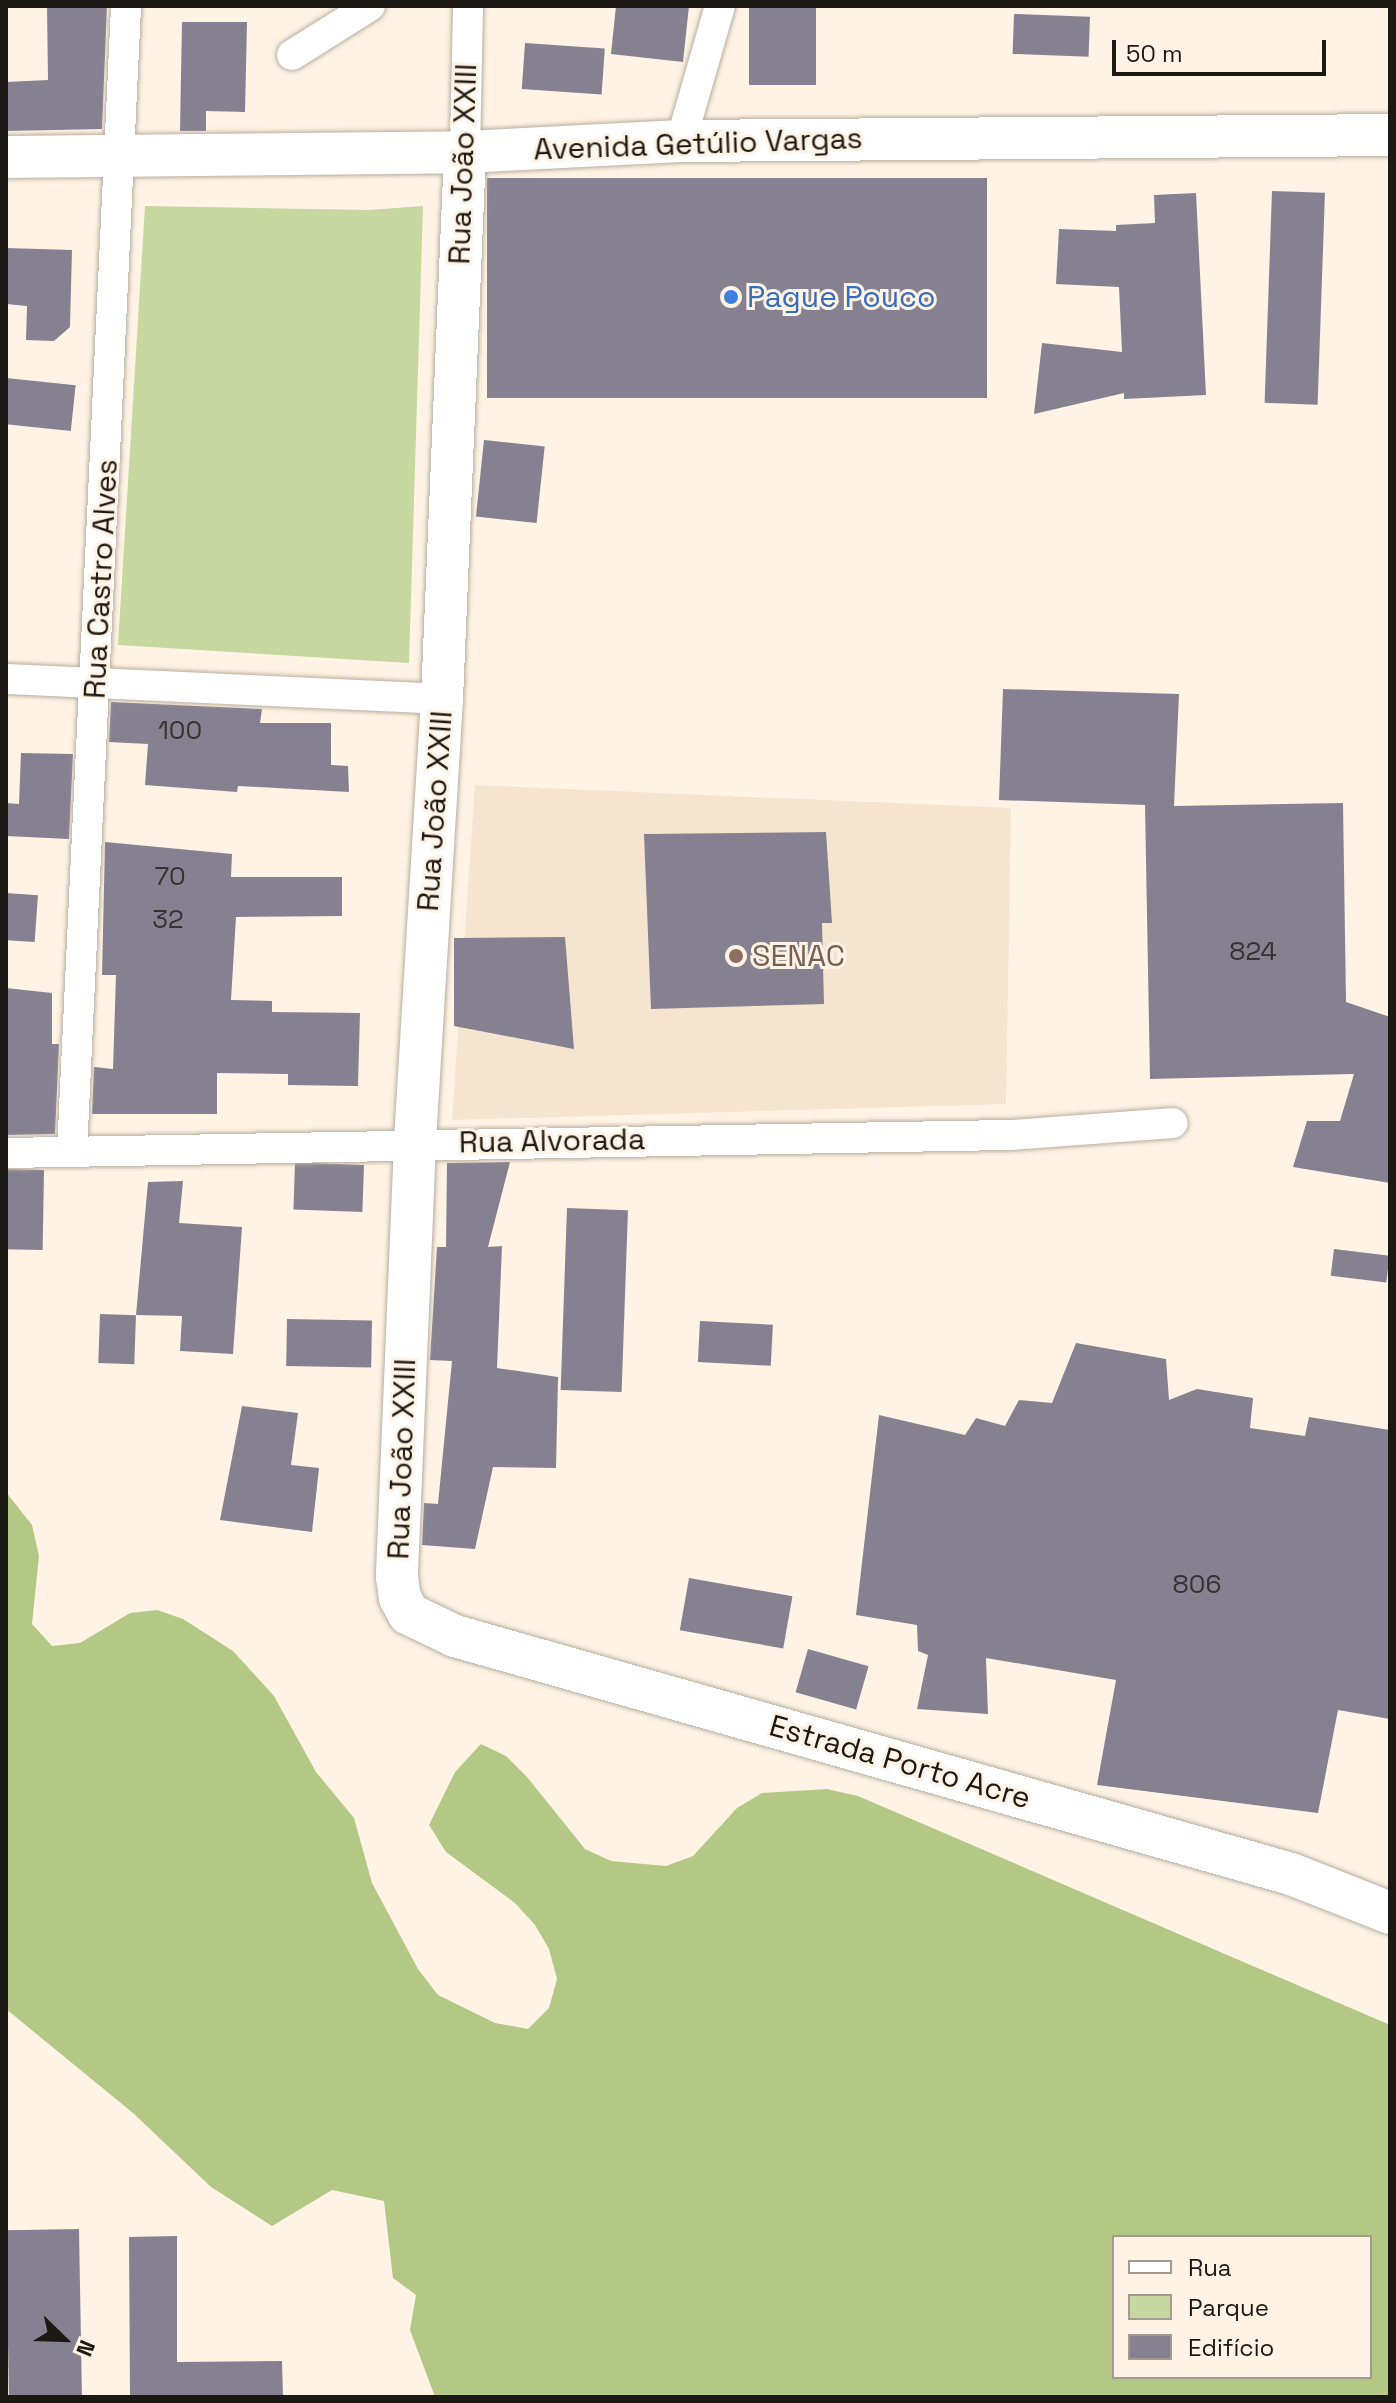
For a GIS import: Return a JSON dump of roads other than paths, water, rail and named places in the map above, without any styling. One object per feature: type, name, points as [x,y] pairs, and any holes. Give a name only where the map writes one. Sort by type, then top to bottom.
[{"type":"street","name":"Rua Castro Alves","points":[[72,1152],[122,158],[126,6]]},
{"type":"street","points":[[292,55],[370,6]]},
{"type":"street","name":"Rua João XXIII","points":[[409,1614],[397,1577],[415,1143],[442,699],[465,152],[468,6]]},
{"type":"street","points":[[681,141],[720,6]]},
{"type":"street","name":"Avenida Getúlio Vargas","points":[[6,157],[465,152],[681,141],[1390,135]]},
{"type":"street","points":[[6,679],[95,686],[442,699]]},
{"type":"street","name":"Rua Alvorada","points":[[6,1153],[1098,1130],[1173,1123]]},
{"type":"street","name":"Estrada Porto Acre","points":[[409,1614],[498,1650],[1291,1874],[1390,1913]]},
{"type":"place","name":"Pague Pouco","points":[[731,297]]},
{"type":"place","name":"SENAC","points":[[736,956]]}]
